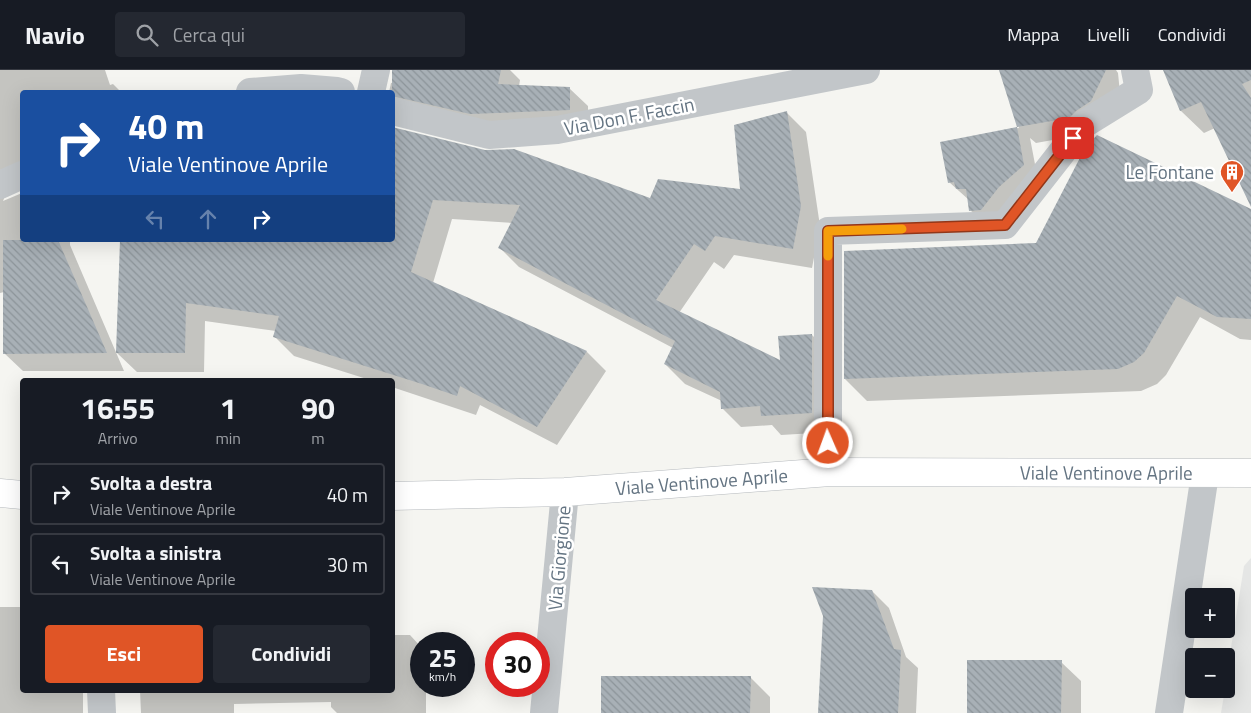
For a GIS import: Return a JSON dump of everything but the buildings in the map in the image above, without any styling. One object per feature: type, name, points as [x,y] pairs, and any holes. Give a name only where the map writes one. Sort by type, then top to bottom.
[{"type":"main road","name":"Viale Ventinove Aprile","points":[[395,496],[565,492],[830,472],[1251,473]]},
{"type":"main road","points":[[0,493],[20,494]]},
{"type":"street","points":[[371,90],[376,70]]},
{"type":"street","name":"Via Don F. Faccin","points":[[395,112],[489,135],[557,130],[866,70]]},
{"type":"street","points":[[830,472],[828,423],[828,231],[1005,225],[1084,124],[1139,90],[1135,70]]},
{"type":"street","points":[[276,90],[301,88],[325,90]]},
{"type":"street","points":[[0,184],[20,176]]},
{"type":"street","points":[[1169,713],[1205,474]]},
{"type":"street","name":"Via Giorgione","points":[[544,713],[565,492]]},
{"type":"street","points":[[101,693],[102,713]]},
{"type":"shaded area","points":[[1251,558],[1251,713],[1221,713],[1224,698],[1235,698],[1235,648],[1231,648],[1233,638],[1235,638],[1235,622],[1244,566]]},
{"type":"slow traffic","points":[[828,256],[828,231],[902,229]]},
{"type":"place","name":"Le Fontane","points":[[1232,193]]},
{"type":"route","points":[[828,443],[828,231],[1005,225],[1073,138]]}]
